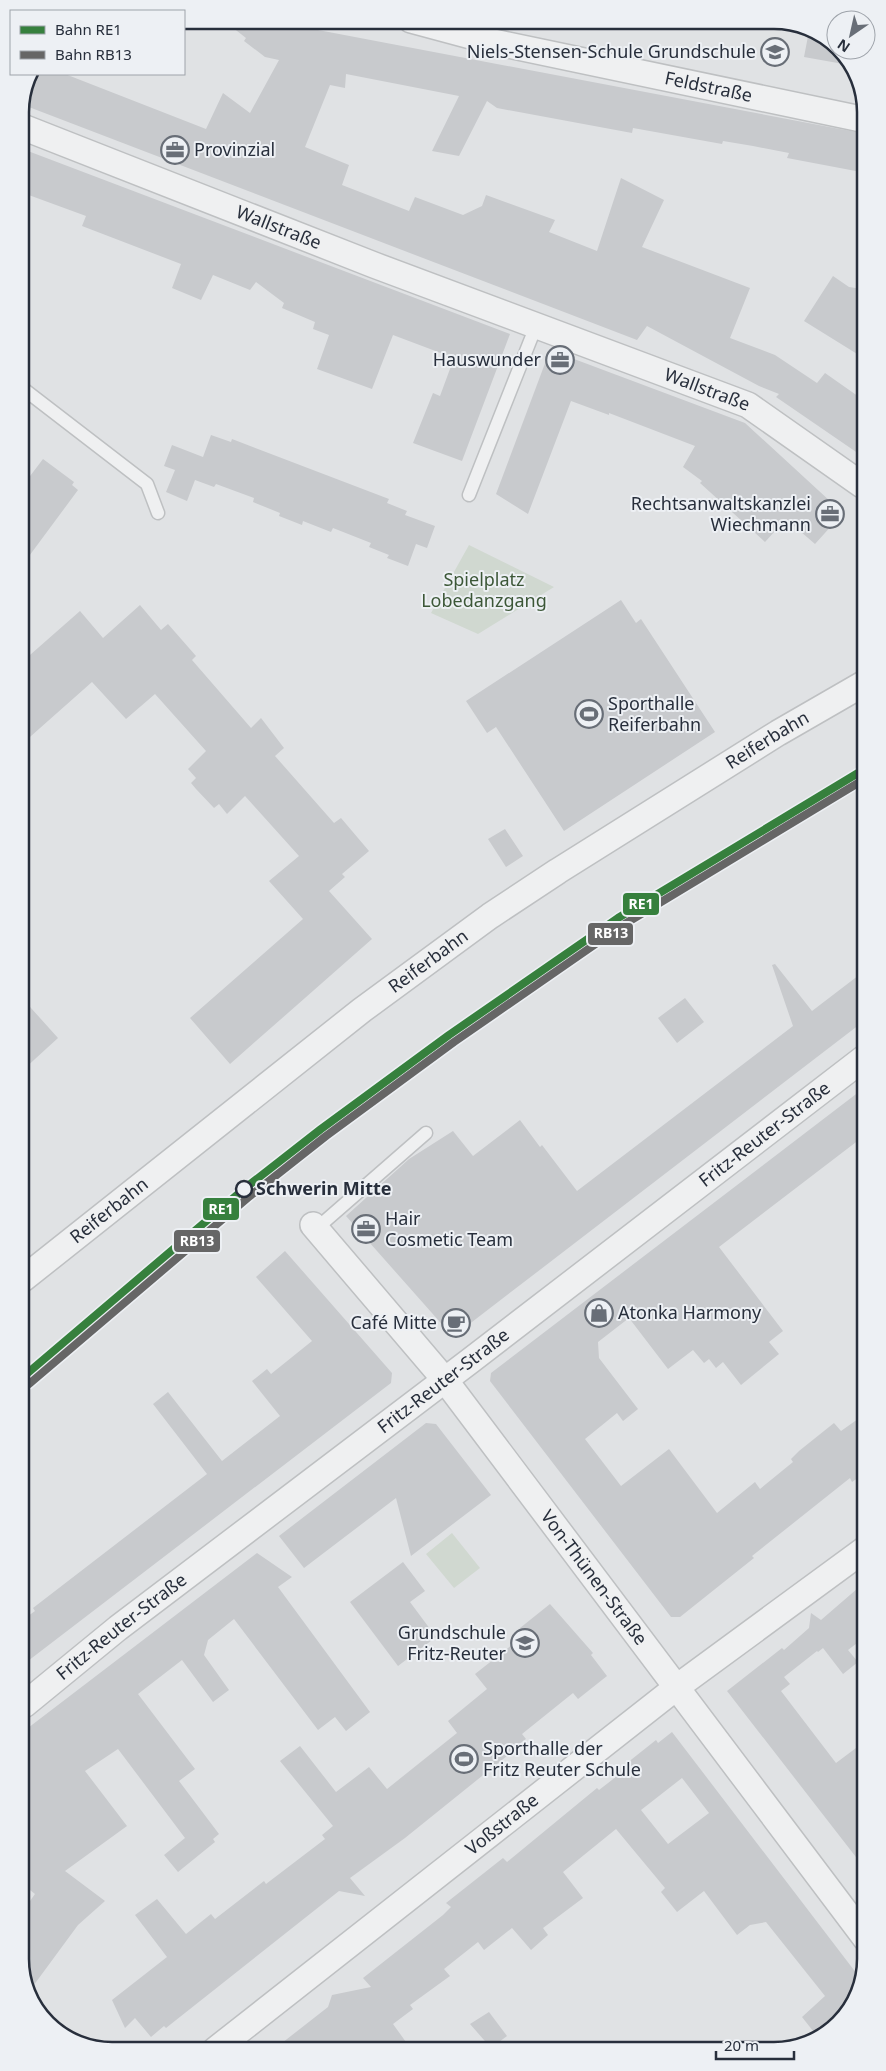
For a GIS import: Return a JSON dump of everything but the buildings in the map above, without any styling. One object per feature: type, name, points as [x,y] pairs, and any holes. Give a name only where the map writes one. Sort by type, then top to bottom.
[{"type":"street","name":"Feldstraße","points":[[446,29],[489,40],[857,118]]},
{"type":"street","name":"Wallstraße","points":[[29,129],[536,326],[748,405],[857,481]]},
{"type":"street","name":"Reiferbahn","points":[[29,1274],[362,1010],[490,916],[558,870],[778,733],[857,687]]},
{"type":"street","name":"Fritz-Reuter-Straße","points":[[29,1701],[118,1628],[857,1063]]},
{"type":"street","name":"Von-Thünen-Straße","points":[[315,1227],[445,1380],[857,1927]]},
{"type":"street","name":"Voßstraße","points":[[225,2042],[677,1687],[857,1554]]},
{"type":"lane","points":[[469,495],[536,326]]},
{"type":"lane","points":[[29,393],[147,484],[158,513]]},
{"type":"lane","points":[[315,1227],[426,1133]]},
{"type":"green space","name":"Spielplatz Lobedanzgang","points":[[469,545],[554,587],[478,634],[431,613]]},
{"type":"green space","points":[[452,1533],[480,1568],[454,1588],[426,1554]]},
{"type":"rail line","name":"RE1","points":[[29,1372],[244,1189],[321,1129],[449,1035],[618,918],[857,774]]},
{"type":"rail line","name":"RB13","points":[[29,1384],[250,1196],[326,1136],[454,1042],[623,925],[857,784]]},
{"type":"place","name":"Niels-Stensen-Schule Grundschule","points":[[775,52]]},
{"type":"place","name":"Provinzial","points":[[175,150]]},
{"type":"place","name":"Hauswunder","points":[[560,360]]},
{"type":"place","name":"Rechtsanwaltskanzlei Wiechmann","points":[[830,514]]},
{"type":"place","name":"Sporthalle Reiferbahn","points":[[589,714]]},
{"type":"place","name":"Schwerin Mitte","points":[[244,1189]]},
{"type":"place","name":"Hair Cosmetic Team","points":[[366,1229]]},
{"type":"place","name":"Atonka Harmony","points":[[599,1313]]},
{"type":"place","name":"Café Mitte","points":[[456,1323]]},
{"type":"place","name":"Grundschule Fritz-Reuter","points":[[525,1643]]},
{"type":"place","name":"Sporthalle der Fritz Reuter Schule","points":[[464,1759]]}]
